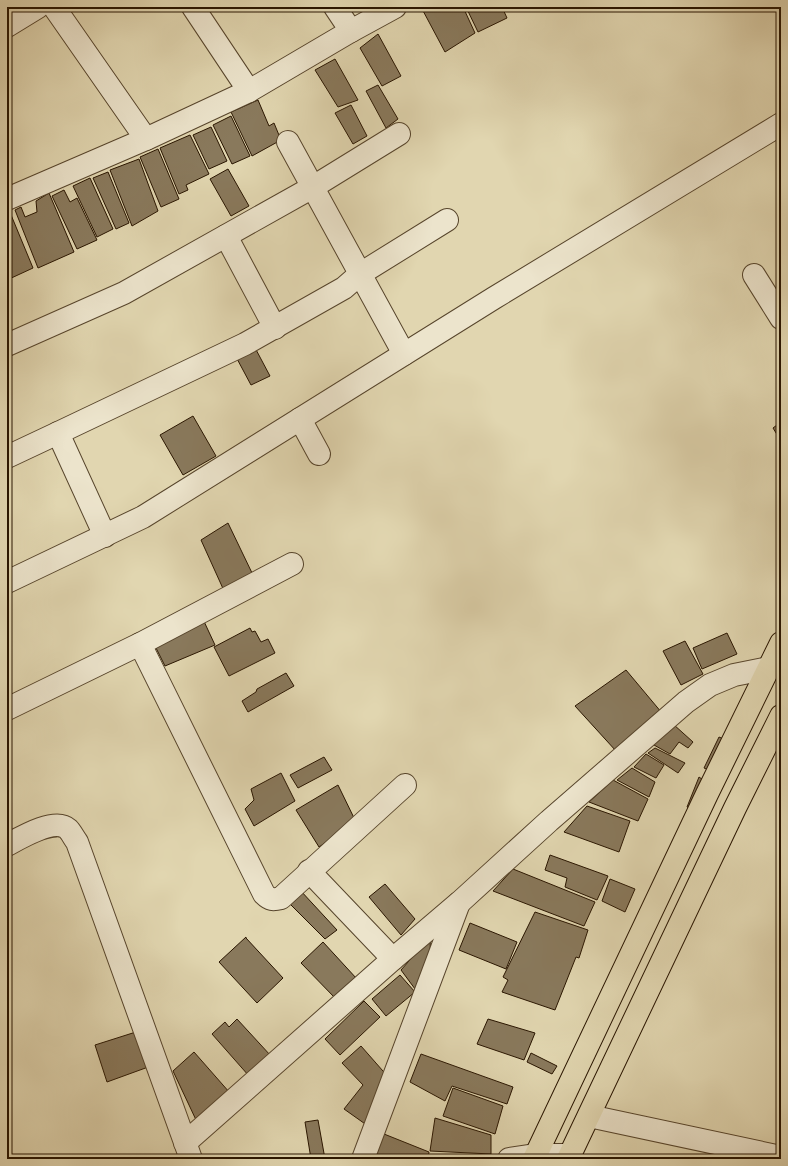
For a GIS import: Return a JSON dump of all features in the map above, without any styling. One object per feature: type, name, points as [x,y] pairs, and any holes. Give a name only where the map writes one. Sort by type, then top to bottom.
[{"type":"main road","points":[[534,1157],[707,794],[781,643]]},
{"type":"main road","points":[[569,1157],[735,808],[781,716]]},
{"type":"street","points":[[7,26],[38,7]]},
{"type":"street","points":[[54,7],[146,139]]},
{"type":"street","points":[[193,7],[250,91]]},
{"type":"street","points":[[336,7],[351,31]]},
{"type":"street","points":[[7,199],[146,139],[250,91],[351,31],[395,7]]},
{"type":"street","points":[[7,582],[143,517],[494,298],[781,124]]},
{"type":"street","points":[[7,345],[124,292],[313,187],[399,134]]},
{"type":"street","points":[[288,142],[404,354]]},
{"type":"street","points":[[7,457],[245,344],[275,328],[344,288],[360,274],[447,220]]},
{"type":"street","points":[[226,236],[275,328]]},
{"type":"street","points":[[754,275],[781,318]]},
{"type":"street","points":[[300,419],[320,454]]},
{"type":"street","points":[[58,434],[105,536]]},
{"type":"street","points":[[7,709],[140,644],[292,564]]},
{"type":"street","points":[[140,644],[264,894],[268,898],[274,900],[281,898],[405,785]]},
{"type":"street","points":[[7,845],[40,829],[59,824],[68,828],[77,842],[188,1151],[393,959],[460,902],[549,821],[686,702],[710,685],[734,675],[769,668]]},
{"type":"street","points":[[309,871],[393,959]]},
{"type":"street","points":[[363,1159],[460,902]]},
{"type":"street","points":[[589,1116],[781,1157]]},
{"type":"street","points":[[509,1159],[569,1157]]},
{"type":"building","points":[[421,7],[463,7],[475,33],[445,52]]},
{"type":"building","points":[[466,7],[502,7],[507,18],[478,32]]},
{"type":"building","points":[[378,34],[401,76],[382,86],[360,48]]},
{"type":"building","points":[[335,59],[358,100],[338,107],[315,70]]},
{"type":"building","points":[[378,85],[398,119],[386,128],[366,91]]},
{"type":"building","points":[[258,100],[269,126],[274,123],[281,140],[252,156],[231,112]]},
{"type":"building","points":[[351,105],[367,136],[353,144],[335,113]]},
{"type":"building","points":[[231,116],[250,156],[232,164],[213,125]]},
{"type":"building","points":[[211,127],[227,161],[209,169],[193,135]]},
{"type":"building","points":[[190,135],[209,174],[186,185],[188,190],[179,194],[160,148]]},
{"type":"building","points":[[158,149],[179,199],[161,207],[140,157]]},
{"type":"building","points":[[139,159],[158,211],[132,226],[110,170]]},
{"type":"building","points":[[228,169],[249,206],[231,216],[210,179]]},
{"type":"building","points":[[108,172],[129,223],[116,229],[93,178]]},
{"type":"building","points":[[90,178],[113,229],[97,237],[73,186]]},
{"type":"building","points":[[64,190],[70,202],[77,198],[97,240],[77,249],[52,196]]},
{"type":"building","points":[[49,193],[74,252],[38,268],[15,210],[21,207],[25,217],[37,212],[36,201]]},
{"type":"building","points":[[9,210],[33,268],[7,280],[7,212]]},
{"type":"building","points":[[253,344],[270,376],[251,385],[235,355]]},
{"type":"building","points":[[193,416],[216,456],[183,475],[160,435]]},
{"type":"building","points":[[781,422],[781,441],[773,428]]},
{"type":"building","points":[[228,523],[253,575],[225,593],[201,540]]},
{"type":"building","points":[[201,615],[215,645],[165,666],[152,640]]},
{"type":"building","points":[[250,628],[252,632],[255,631],[261,642],[268,639],[275,653],[229,676],[214,647]]},
{"type":"building","points":[[727,633],[737,654],[702,669],[693,648]]},
{"type":"building","points":[[685,641],[703,674],[681,685],[663,651]]},
{"type":"building","points":[[626,670],[662,713],[616,751],[575,706]]},
{"type":"building","points":[[286,673],[294,686],[248,712],[242,701],[256,692],[257,689]]},
{"type":"building","points":[[673,724],[693,742],[688,748],[679,742],[670,754],[654,745]]},
{"type":"building","points":[[719,737],[726,740],[711,771],[704,768]]},
{"type":"building","points":[[655,748],[685,763],[678,773],[648,753]]},
{"type":"building","points":[[646,754],[664,765],[656,778],[634,767]]},
{"type":"building","points":[[324,757],[332,770],[298,788],[290,775]]},
{"type":"building","points":[[632,768],[655,782],[649,797],[617,780]]},
{"type":"building","points":[[281,773],[295,801],[254,826],[245,809],[254,800],[251,789]]},
{"type":"building","points":[[699,777],[706,782],[692,810],[687,807]]},
{"type":"building","points":[[613,780],[648,799],[638,821],[589,802]]},
{"type":"building","points":[[338,785],[356,822],[319,847],[296,810]]},
{"type":"building","points":[[587,806],[630,821],[619,852],[564,832]]},
{"type":"building","points":[[550,855],[608,876],[597,900],[565,887],[567,878],[545,870]]},
{"type":"building","points":[[513,869],[595,902],[584,926],[493,891]]},
{"type":"building","points":[[610,879],[635,889],[625,912],[602,901]]},
{"type":"building","points":[[385,884],[415,919],[401,935],[369,897]]},
{"type":"building","points":[[300,890],[337,930],[325,939],[288,902]]},
{"type":"building","points":[[535,912],[588,930],[579,958],[576,957],[555,1010],[502,992],[508,980],[503,977]]},
{"type":"building","points":[[470,923],[517,942],[506,969],[459,950]]},
{"type":"building","points":[[246,937],[283,978],[257,1003],[219,962]]},
{"type":"building","points":[[430,937],[431,970],[418,993],[401,970]]},
{"type":"building","points":[[323,942],[357,979],[336,999],[301,963]]},
{"type":"building","points":[[400,975],[415,992],[386,1016],[372,999]]},
{"type":"building","points":[[364,1001],[380,1017],[340,1055],[325,1039]]},
{"type":"building","points":[[237,1019],[271,1056],[249,1076],[212,1034],[225,1022],[229,1027]]},
{"type":"building","points":[[488,1019],[535,1033],[524,1060],[477,1044]]},
{"type":"building","points":[[139,1031],[151,1066],[107,1082],[95,1045]]},
{"type":"building","points":[[361,1046],[390,1079],[368,1126],[344,1109],[363,1085],[342,1063]]},
{"type":"building","points":[[194,1052],[230,1093],[197,1122],[173,1071]]},
{"type":"building","points":[[531,1053],[557,1066],[552,1074],[527,1062]]},
{"type":"building","points":[[421,1054],[513,1087],[507,1104],[452,1086],[445,1101],[410,1082]]},
{"type":"building","points":[[453,1088],[503,1106],[495,1134],[443,1116]]},
{"type":"building","points":[[435,1118],[491,1135],[491,1154],[430,1151]]},
{"type":"building","points":[[318,1120],[325,1159],[311,1159],[305,1122]]},
{"type":"building","points":[[384,1134],[429,1152],[428,1159],[374,1159]]}]
